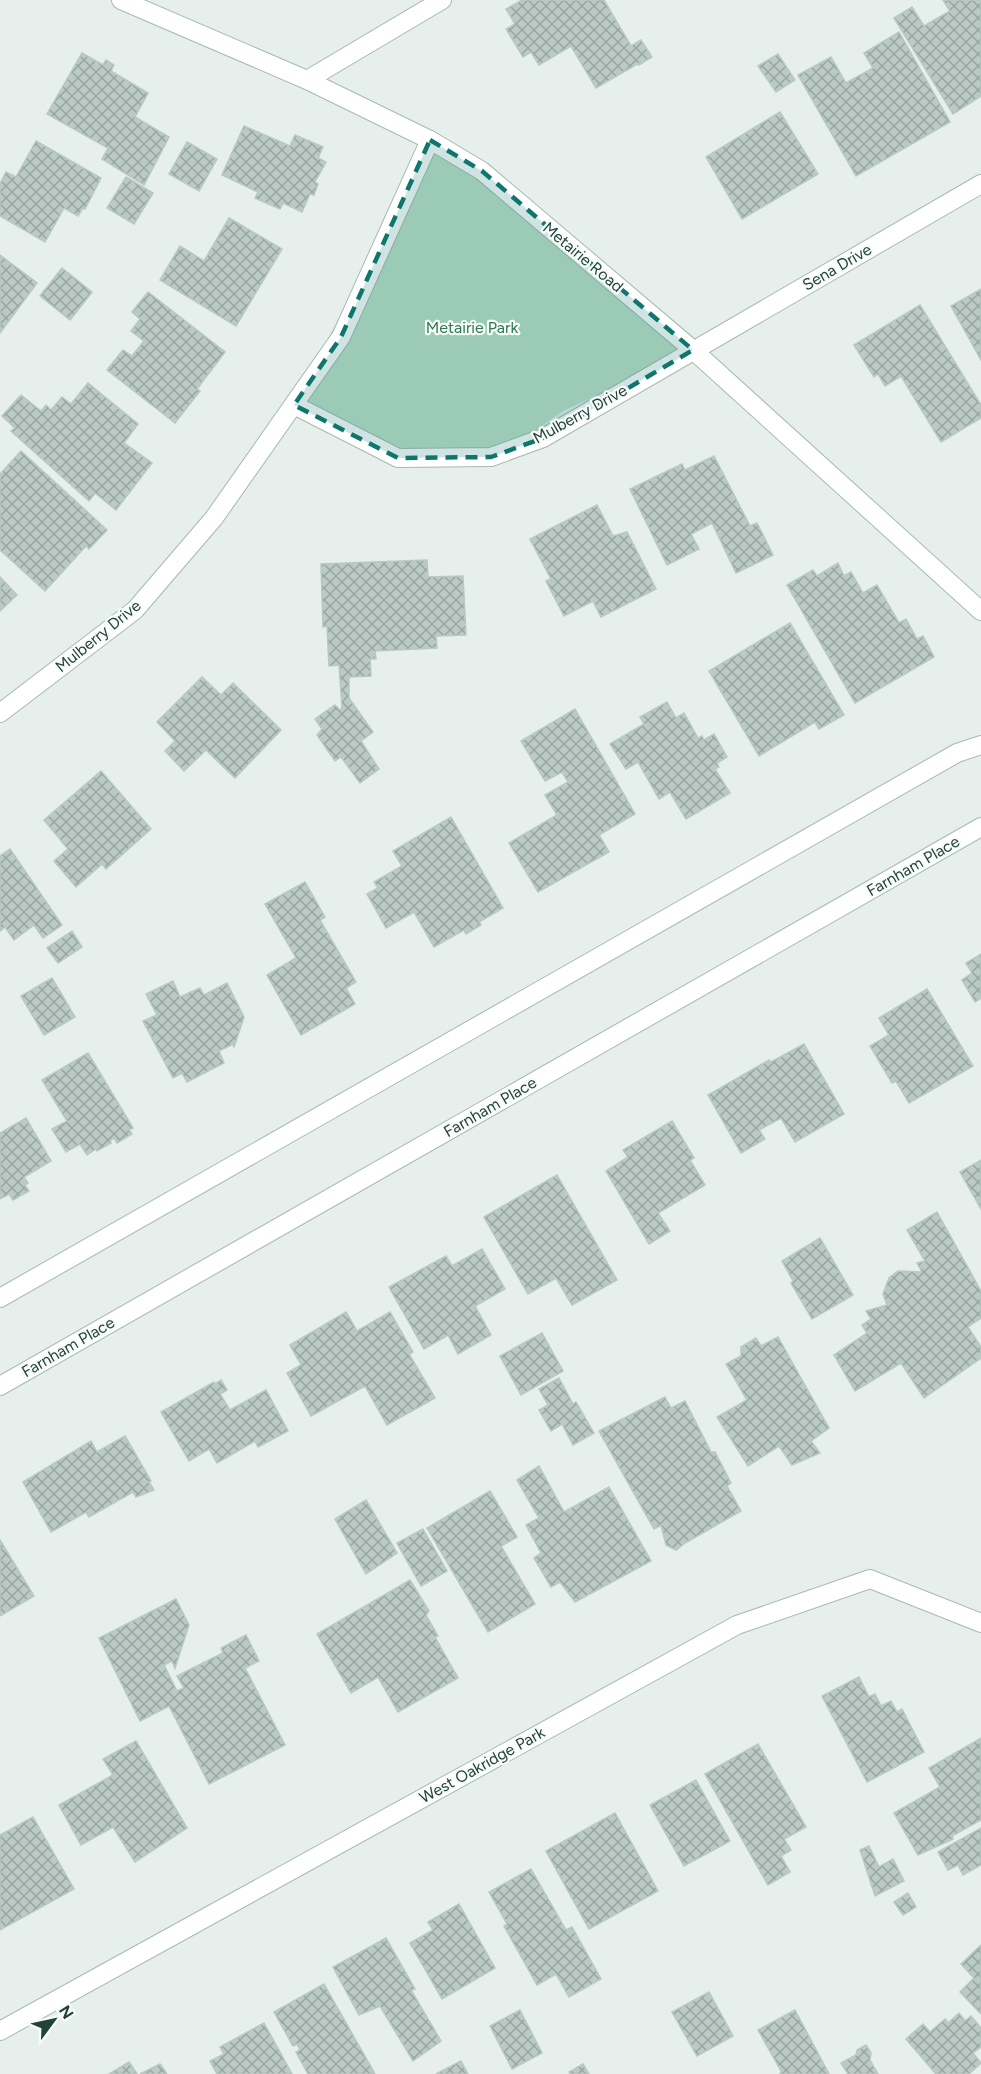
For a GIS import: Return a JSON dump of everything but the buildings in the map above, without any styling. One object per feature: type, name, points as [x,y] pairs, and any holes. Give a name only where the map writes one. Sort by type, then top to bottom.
[{"type":"street","name":"Metairie Road","points":[[121,0],[307,80],[430,140],[482,171],[693,350],[981,611]]},
{"type":"street","points":[[307,80],[442,0]]},
{"type":"street","name":"Mulberry Drive","points":[[0,713],[135,610],[214,518],[341,337],[430,140]]},
{"type":"street","name":"Sena Drive","points":[[693,350],[981,184]]},
{"type":"street","name":"Mulberry Drive","points":[[294,405],[398,458],[491,457],[543,438],[693,350]]},
{"type":"street","points":[[0,1298],[957,753],[981,745]]},
{"type":"street","name":"Farnham Place","points":[[0,1386],[981,827]]},
{"type":"street","name":"West Oakridge Park","points":[[0,2031],[737,1625],[870,1579],[981,1623]]},
{"type":"highlighted area","points":[[430,140],[482,171],[693,350],[543,438],[491,457],[398,458],[294,405],[341,337]]},
{"type":"green space","name":"Metairie Park","points":[[430,140],[693,350],[563,411],[506,451],[398,458],[294,405]]}]
